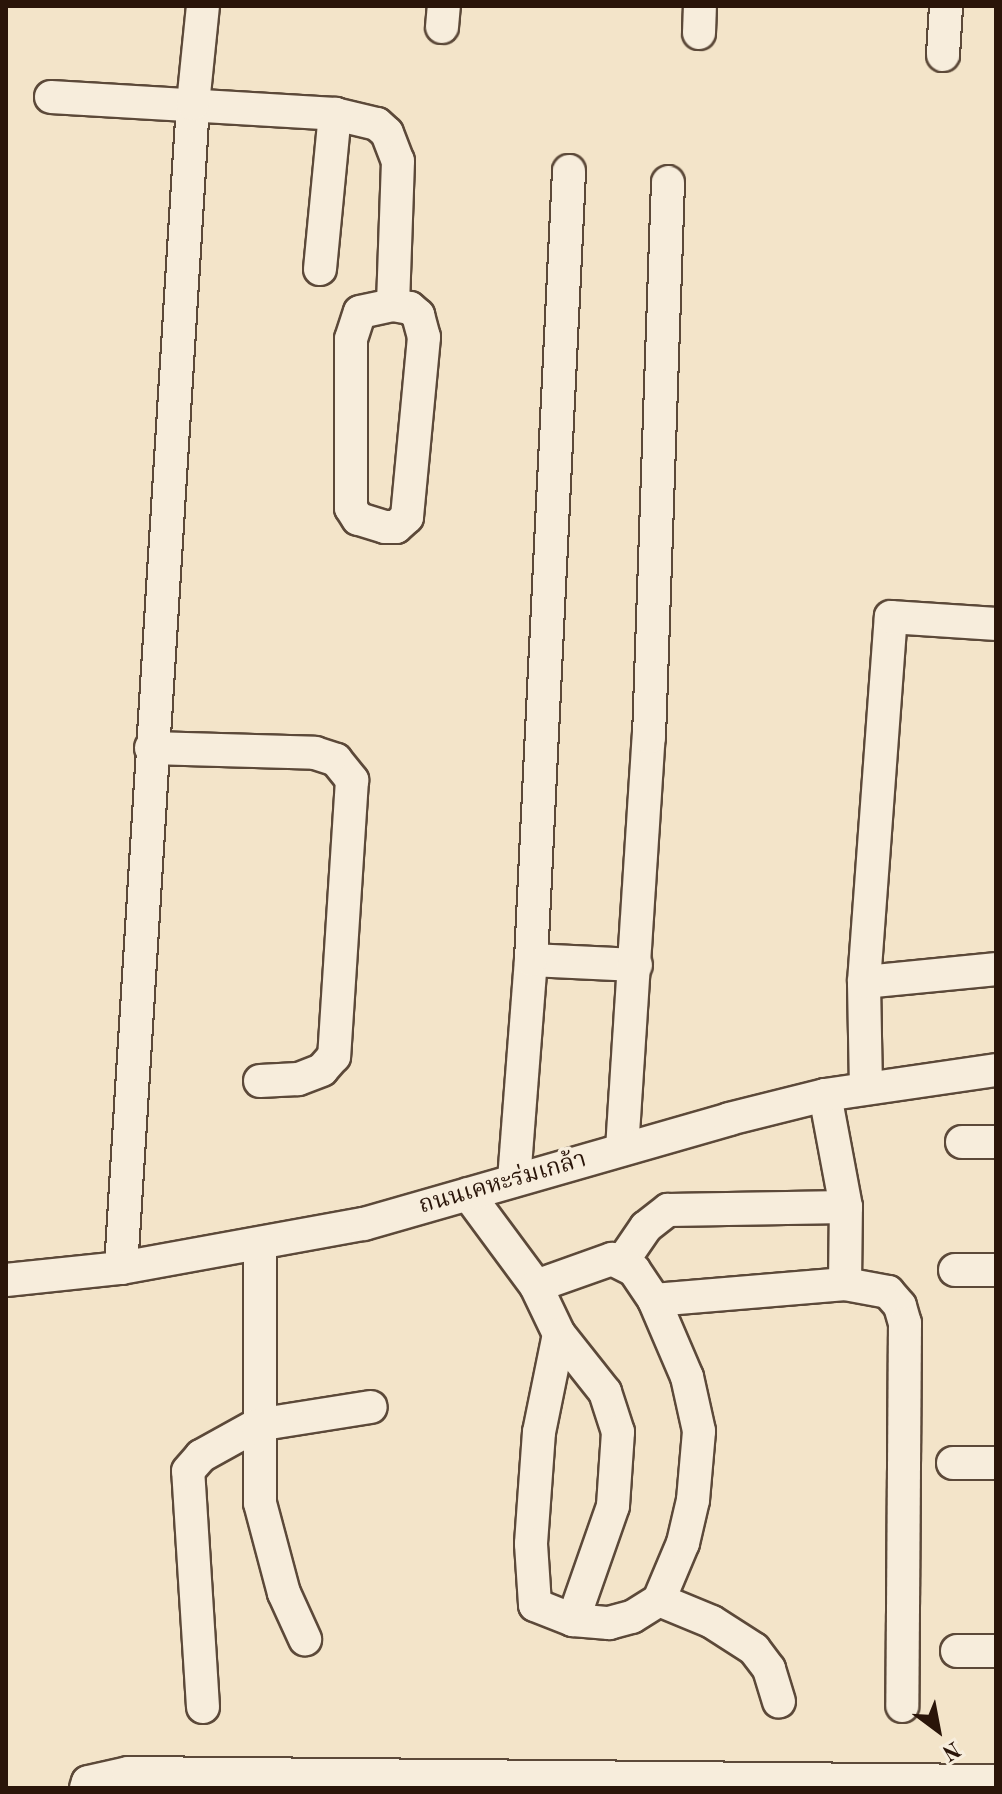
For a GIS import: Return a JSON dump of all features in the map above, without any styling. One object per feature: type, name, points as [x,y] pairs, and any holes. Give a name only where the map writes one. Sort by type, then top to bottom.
[{"type":"street","points":[[121,1268],[151,748],[193,104],[203,6]]},
{"type":"street","points":[[943,55],[946,6]]},
{"type":"street","points":[[51,97],[335,114],[377,124],[395,144],[393,305]]},
{"type":"street","points":[[320,269],[335,114]]},
{"type":"street","points":[[514,1180],[531,960],[569,171]]},
{"type":"street","points":[[622,1149],[636,965],[668,182]]},
{"type":"street","points":[[393,305],[410,308],[418,315],[424,337],[407,517],[396,527],[385,527],[358,519],[351,508],[351,339],[360,312],[393,305]]},
{"type":"street","points":[[866,1088],[864,982],[891,617],[996,624]]},
{"type":"street","points":[[151,748],[315,753],[336,760],[352,780],[334,1056],[322,1070],[298,1079],[260,1081]]},
{"type":"street","points":[[531,960],[636,965]]},
{"type":"street","points":[[864,982],[996,969]]},
{"type":"street","name":"ถนนเคหะร่มเกล้า","points":[[6,1280],[121,1268],[260,1246],[364,1224],[622,1149],[825,1095],[996,1070]]},
{"type":"street","points":[[825,1095],[846,1207],[845,1284]]},
{"type":"street","points":[[962,1142],[996,1142]]},
{"type":"street","points":[[468,1194],[536,1286],[559,1334],[605,1392],[618,1432],[613,1506],[573,1620]]},
{"type":"street","points":[[622,1262],[646,1227],[668,1210],[846,1207]]},
{"type":"street","points":[[260,1246],[257,1425],[260,1503],[268,1547],[305,1639]]},
{"type":"street","points":[[536,1286],[600,1262],[622,1262],[654,1300],[687,1377],[699,1431],[687,1529],[659,1600],[632,1617],[609,1623],[573,1620],[535,1605],[531,1544],[539,1432],[559,1334]]},
{"type":"street","points":[[955,1270],[996,1270]]},
{"type":"street","points":[[654,1300],[845,1284],[888,1292],[900,1306],[905,1323],[902,1706]]},
{"type":"street","points":[[203,1707],[188,1471],[201,1456],[257,1425],[371,1407]]},
{"type":"street","points":[[953,1463],[996,1463]]},
{"type":"street","points":[[659,1600],[712,1622],[754,1649],[769,1669],[779,1702]]},
{"type":"street","points":[[957,1651],[996,1651]]},
{"type":"street","points":[[87,1785],[128,1773],[594,1783],[992,1783]]}]
